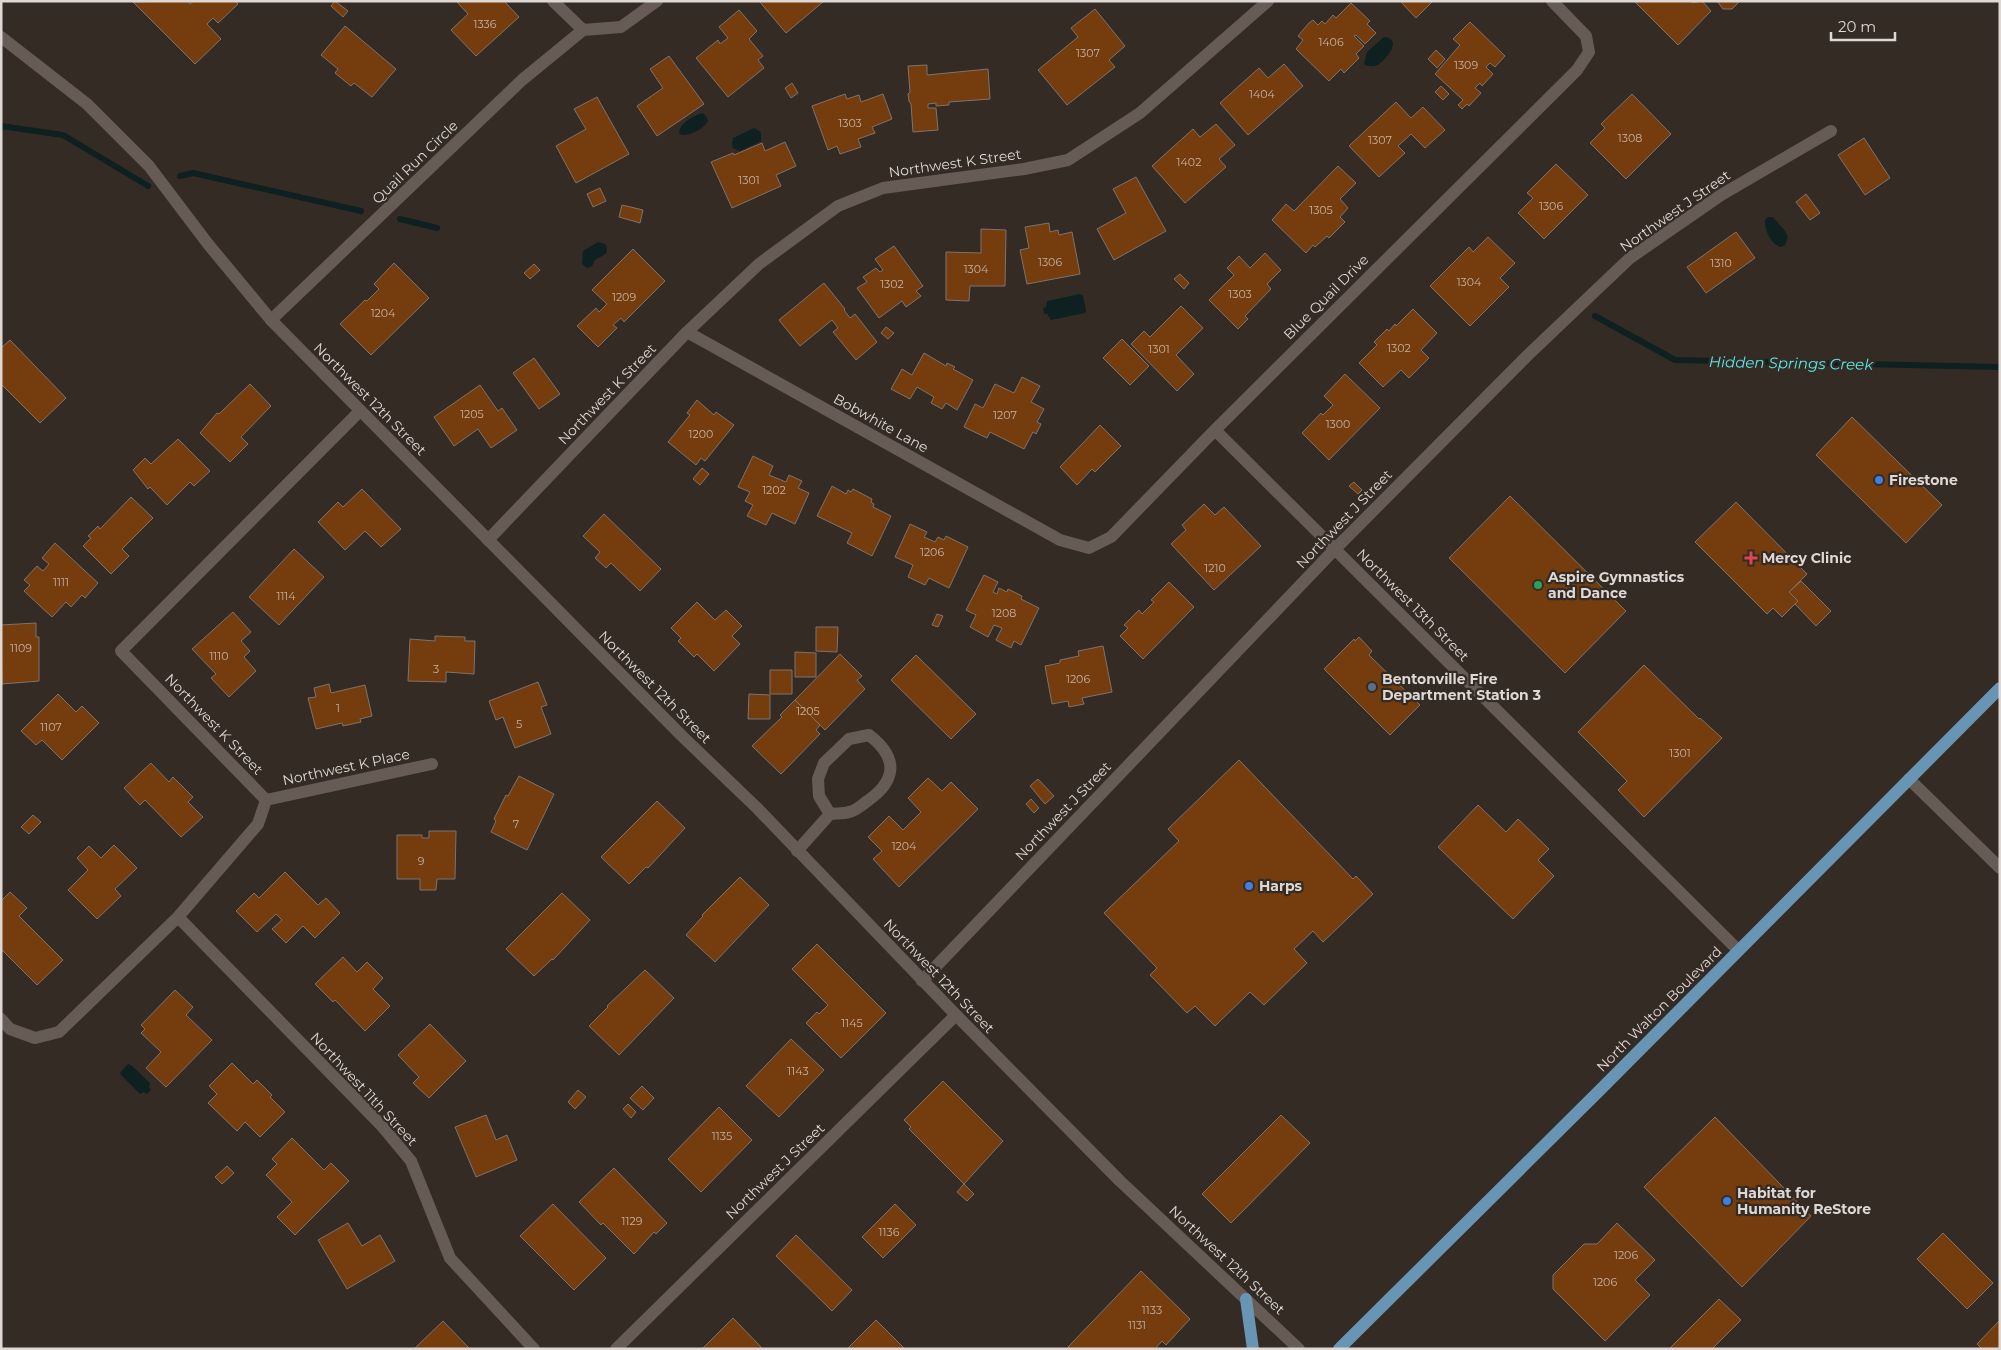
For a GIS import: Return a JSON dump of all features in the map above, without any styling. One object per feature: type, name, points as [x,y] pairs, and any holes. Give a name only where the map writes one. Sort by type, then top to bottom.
[{"type":"main road","name":"North Walton Boulevard","points":[[1339,1349],[2000,688]]},
{"type":"main road","points":[[1246,1299],[1253,1349]]},
{"type":"street","points":[[553,1],[583,30],[621,27],[657,1]]},
{"type":"street","name":"Northwest K Street","points":[[488,540],[687,332],[759,264],[838,206],[883,188],[1024,169],[1068,160],[1140,113],[1268,1]]},
{"type":"street","name":"Blue Quail Drive","points":[[1060,540],[1089,548],[1112,537],[1214,430],[1577,70],[1589,52],[1586,36],[1552,1]]},
{"type":"street","name":"Quail Run Circle","points":[[270,320],[522,80],[583,30]]},
{"type":"street","name":"Northwest 12th Street","points":[[1,37],[87,104],[149,166],[208,244],[270,320],[798,851],[922,981],[1120,1181],[1299,1349]]},
{"type":"street","name":"Northwest J Street","points":[[922,981],[1335,549],[1528,355],[1630,258],[1722,195],[1831,131]]},
{"type":"street","name":"Bobwhite Lane","points":[[687,332],[1060,540]]},
{"type":"street","name":"Northwest K Street","points":[[266,800],[121,651],[360,411]]},
{"type":"street","name":"Northwest 13th Street","points":[[1214,430],[1738,950]]},
{"type":"street","points":[[798,851],[830,814],[851,812],[872,798],[888,780],[890,762],[882,745],[869,735],[849,739],[824,763],[818,779],[819,796],[830,814]]},
{"type":"street","name":"Northwest K Place","points":[[266,800],[432,764]]},
{"type":"street","points":[[1909,780],[2000,868]]},
{"type":"street","points":[[6,1024],[36,1038],[59,1032],[178,917],[258,824],[266,800]]},
{"type":"street","name":"Northwest 11th Street","points":[[178,917],[381,1125],[410,1161],[450,1258],[534,1349]]},
{"type":"street","name":"Northwest J Street","points":[[616,1349],[956,1015]]},
{"type":"shaded area","points":[[1384,37],[1390,38],[1392,41],[1392,49],[1377,65],[1367,66],[1364,64],[1367,52]]},
{"type":"shaded area","points":[[702,113],[708,121],[706,124],[692,133],[681,135],[679,132],[680,128],[685,122]]},
{"type":"shaded area","points":[[754,128],[761,132],[761,141],[740,151],[733,148],[733,138]]},
{"type":"shaded area","points":[[1768,217],[1773,217],[1785,231],[1788,237],[1785,245],[1777,246],[1769,236],[1765,224],[1765,220]]},
{"type":"shaded area","points":[[598,242],[605,244],[607,248],[606,253],[595,260],[592,266],[587,268],[582,264],[583,251]]},
{"type":"shaded area","points":[[1080,294],[1083,296],[1085,313],[1051,320],[1047,314],[1044,314],[1043,308],[1046,307],[1047,301]]},
{"type":"shaded area","points":[[128,1064],[150,1083],[149,1088],[151,1090],[147,1094],[144,1092],[140,1094],[121,1075],[120,1073]]},
{"type":"building","points":[[188,1],[190,4],[194,1],[235,1],[238,4],[218,23],[213,18],[207,24],[221,39],[195,64],[133,2]]},
{"type":"building","points":[[335,1],[348,11],[343,17],[331,6]]},
{"type":"building","points":[[456,1],[504,1],[519,17],[476,56],[451,30],[468,14]]},
{"type":"building","points":[[759,1],[824,1],[786,33]]},
{"type":"building","points":[[1400,1],[1433,1],[1416,18]]},
{"type":"building","points":[[1634,1],[1691,1],[1692,3],[1702,1],[1711,11],[1678,45]]},
{"type":"building","points":[[1717,1],[1738,1],[1738,3],[1732,9],[1723,9]]},
{"type":"building","points":[[1351,3],[1370,21],[1367,24],[1376,33],[1365,44],[1356,35],[1354,36],[1364,46],[1356,54],[1359,58],[1344,73],[1341,69],[1329,81],[1296,49],[1303,40],[1298,36],[1313,20],[1318,25],[1322,21],[1325,24],[1333,15],[1336,18]]},
{"type":"building","points":[[1095,9],[1125,46],[1109,60],[1115,67],[1067,105],[1038,70],[1078,37],[1071,28]]},
{"type":"building","points":[[739,10],[757,31],[749,39],[763,56],[758,60],[764,68],[728,97],[696,58],[718,40],[720,44],[728,38],[719,27]]},
{"type":"building","points":[[1470,22],[1505,56],[1495,67],[1490,63],[1486,67],[1493,74],[1482,86],[1480,83],[1475,88],[1481,93],[1469,106],[1467,104],[1462,109],[1458,105],[1463,100],[1435,74],[1460,45],[1453,39]]},
{"type":"building","points":[[345,26],[396,69],[372,97],[354,83],[351,86],[335,73],[338,69],[321,55]]},
{"type":"building","points":[[1436,50],[1445,59],[1437,68],[1428,59]]},
{"type":"building","points":[[669,56],[704,104],[657,136],[637,106],[663,88],[650,69]]},
{"type":"building","points":[[1284,64],[1303,86],[1248,135],[1220,103],[1259,68],[1268,78]]},
{"type":"building","points":[[927,65],[927,75],[988,69],[990,99],[949,102],[949,105],[936,106],[936,103],[928,104],[928,108],[936,108],[938,130],[913,132],[911,104],[908,94],[910,92],[908,66]]},
{"type":"building","points":[[792,83],[798,93],[791,98],[785,88]]},
{"type":"building","points":[[1441,86],[1449,94],[1443,100],[1435,92]]},
{"type":"building","points":[[845,94],[847,99],[859,95],[861,102],[883,94],[892,119],[872,127],[875,133],[858,139],[861,147],[840,154],[837,146],[828,150],[812,106]]},
{"type":"building","points":[[1632,94],[1671,134],[1626,179],[1590,143],[1605,128],[1601,124]]},
{"type":"building","points":[[597,97],[629,154],[576,183],[556,146],[586,129],[574,109]]},
{"type":"building","points":[[1396,102],[1411,118],[1423,107],[1445,130],[1425,148],[1411,134],[1398,146],[1405,153],[1379,177],[1349,146]]},
{"type":"building","points":[[1216,124],[1235,145],[1219,159],[1226,167],[1185,203],[1152,166],[1193,129],[1200,137]]},
{"type":"building","points":[[1864,138],[1890,178],[1865,195],[1838,155]]},
{"type":"building","points":[[785,142],[796,166],[776,175],[781,186],[732,208],[711,162],[762,143],[765,151]]},
{"type":"building","points":[[1556,164],[1588,195],[1544,239],[1518,213],[1533,198],[1527,193]]},
{"type":"building","points":[[1338,166],[1356,183],[1340,199],[1348,208],[1340,217],[1345,222],[1329,238],[1327,236],[1315,247],[1313,245],[1306,253],[1272,220],[1286,204],[1294,211]]},
{"type":"building","points":[[1136,177],[1166,231],[1114,260],[1097,229],[1126,213],[1113,189]]},
{"type":"building","points":[[600,188],[606,201],[593,207],[587,194]]},
{"type":"building","points":[[1806,194],[1820,213],[1810,220],[1796,202]]},
{"type":"building","points":[[622,205],[643,210],[640,223],[619,217]]},
{"type":"building","points":[[1049,223],[1050,232],[1058,230],[1059,235],[1072,232],[1080,274],[1027,284],[1020,250],[1029,248],[1025,227]]},
{"type":"building","points":[[981,229],[1006,230],[1005,286],[970,286],[969,301],[946,300],[946,252],[981,253]]},
{"type":"building","points":[[1736,232],[1755,258],[1706,293],[1687,267]]},
{"type":"building","points":[[1488,237],[1515,263],[1500,278],[1509,287],[1470,326],[1430,286],[1469,247],[1473,252]]},
{"type":"building","points":[[894,246],[923,286],[916,291],[921,296],[906,307],[902,301],[879,318],[857,288],[867,282],[863,277],[876,268],[880,272],[883,270],[875,259]]},
{"type":"building","points":[[633,249],[665,281],[624,322],[621,318],[613,325],[617,328],[598,347],[577,326],[596,308],[599,312],[607,304],[592,290]]},
{"type":"building","points":[[1265,253],[1281,270],[1267,284],[1271,289],[1245,316],[1248,319],[1238,329],[1209,300],[1234,275],[1227,268],[1239,256],[1250,268]]},
{"type":"building","points":[[394,263],[429,298],[371,355],[340,324],[379,289],[374,284]]},
{"type":"building","points":[[534,264],[540,270],[530,279],[524,273]]},
{"type":"building","points":[[1180,274],[1189,283],[1184,289],[1174,279]]},
{"type":"building","points":[[824,283],[850,318],[855,314],[877,342],[856,360],[833,332],[838,328],[832,320],[800,346],[779,320]]},
{"type":"building","points":[[1181,306],[1203,328],[1176,355],[1194,374],[1177,391],[1131,344],[1144,331],[1150,337]]},
{"type":"building","points":[[1413,309],[1437,333],[1421,350],[1429,358],[1409,378],[1401,370],[1383,387],[1359,363],[1377,345],[1374,342],[1387,329],[1389,331],[1395,324],[1396,326]]},
{"type":"building","points":[[886,327],[894,333],[888,339],[881,333]]},
{"type":"building","points":[[1122,339],[1149,366],[1130,385],[1103,358]]},
{"type":"building","points":[[10,340],[66,398],[40,423],[1,384],[1,348]]},
{"type":"building","points":[[924,353],[946,366],[947,363],[955,367],[953,369],[973,380],[957,410],[946,403],[942,409],[931,403],[934,397],[917,387],[910,399],[891,389],[902,369],[912,375]]},
{"type":"building","points":[[534,358],[560,394],[539,409],[513,373]]},
{"type":"building","points":[[1345,374],[1380,408],[1329,460],[1302,433],[1321,413],[1323,415],[1333,405],[1324,396]]},
{"type":"building","points":[[1022,377],[1040,386],[1031,402],[1044,409],[1037,422],[1041,424],[1036,434],[1033,432],[1024,449],[990,432],[987,438],[964,427],[975,404],[983,408],[995,384],[1014,393]]},
{"type":"building","points":[[250,384],[271,406],[241,437],[248,444],[230,462],[200,433],[217,413],[219,414]]},
{"type":"building","points":[[480,385],[498,411],[502,408],[517,430],[491,448],[478,429],[454,446],[434,417]]},
{"type":"building","points":[[697,400],[714,415],[716,412],[734,425],[705,461],[701,458],[696,465],[668,442],[690,415],[687,413]]},
{"type":"building","name":"Firestone","points":[[1852,417],[1942,505],[1906,543],[1816,455]]},
{"type":"building","points":[[1100,425],[1121,446],[1095,472],[1092,469],[1077,485],[1060,467]]},
{"type":"building","points":[[178,439],[210,471],[194,486],[190,482],[167,505],[150,487],[148,489],[133,470],[145,458],[151,464]]},
{"type":"building","points":[[753,456],[773,466],[769,475],[786,482],[789,475],[802,481],[798,488],[809,493],[795,524],[772,513],[766,525],[747,516],[753,505],[745,501],[750,492],[738,487]]},
{"type":"building","points":[[702,468],[709,474],[700,485],[693,479]]},
{"type":"building","points":[[1354,482],[1362,490],[1358,494],[1349,486]]},
{"type":"building","points":[[832,486],[846,494],[848,490],[851,492],[853,489],[872,499],[873,507],[891,516],[872,556],[847,543],[852,533],[817,516]]},
{"type":"building","points":[[362,489],[401,529],[381,547],[365,531],[345,550],[318,522],[338,502],[343,507]]},
{"type":"building","name":"Aspire Gymnastics and Dance","points":[[1510,496],[1626,611],[1565,673],[1449,558]]},
{"type":"building","points":[[131,497],[153,518],[122,549],[129,556],[111,574],[83,546],[91,538],[88,536],[98,526],[100,529]]},
{"type":"building","name":"Mercy Clinic","points":[[1736,502],[1807,574],[1789,592],[1798,601],[1782,617],[1773,608],[1767,614],[1695,542]]},
{"type":"building","points":[[1204,504],[1215,515],[1224,507],[1261,546],[1214,590],[1171,544],[1186,530],[1182,525]]},
{"type":"building","points":[[604,514],[661,569],[640,591],[611,563],[606,568],[595,558],[600,552],[583,536]]},
{"type":"building","points":[[910,524],[927,532],[924,537],[935,542],[938,537],[944,540],[946,536],[968,547],[949,588],[929,578],[925,585],[908,577],[913,565],[895,557]]},
{"type":"building","points":[[55,543],[98,583],[85,598],[82,595],[71,607],[66,602],[52,617],[24,591],[30,585],[24,580],[37,566],[43,571],[49,564],[42,558]]},
{"type":"building","points":[[294,549],[324,577],[279,625],[249,597]]},
{"type":"building","points":[[984,575],[998,582],[993,592],[997,594],[999,588],[1007,592],[1008,589],[1022,596],[1021,599],[1039,608],[1021,645],[1014,641],[1011,648],[996,640],[1002,628],[994,625],[988,637],[970,627],[976,615],[966,610]]},
{"type":"building","points":[[1801,581],[1831,611],[1816,626],[1795,604],[1798,601],[1789,592]]},
{"type":"building","points":[[1169,582],[1194,607],[1143,659],[1120,636],[1128,628],[1124,625],[1139,610],[1142,614],[1154,602],[1151,600]]},
{"type":"building","points":[[697,602],[715,620],[726,610],[742,626],[732,636],[740,644],[714,671],[697,654],[694,657],[678,641],[681,638],[671,628]]},
{"type":"building","points":[[233,612],[251,632],[241,641],[250,651],[244,657],[256,671],[229,697],[211,678],[216,674],[192,649]]},
{"type":"building","points":[[937,614],[943,616],[938,627],[932,625]]},
{"type":"building","points":[[36,623],[36,637],[39,637],[39,681],[2,684],[1,625]]},
{"type":"building","points":[[816,627],[838,627],[837,652],[816,651]]},
{"type":"building","points":[[435,636],[465,637],[465,641],[475,641],[474,674],[446,672],[446,682],[408,681],[410,639],[435,641]]},
{"type":"building","name":"Bentonville Fire Department Station 3","points":[[1359,637],[1372,651],[1369,655],[1420,705],[1390,735],[1324,669],[1354,639],[1355,641]]},
{"type":"building","points":[[1103,646],[1112,692],[1082,698],[1084,704],[1069,707],[1068,701],[1052,704],[1045,666],[1060,663],[1060,660],[1079,656],[1078,651]]},
{"type":"building","points":[[795,652],[816,653],[816,677],[795,677]]},
{"type":"building","points":[[840,654],[862,676],[857,680],[865,689],[825,730],[795,700]]},
{"type":"building","points":[[916,655],[976,714],[951,739],[891,680]]},
{"type":"building","points":[[1644,665],[1699,719],[1722,738],[1644,817],[1618,790],[1627,781],[1578,732]]},
{"type":"building","points":[[770,670],[792,670],[792,694],[770,694]]},
{"type":"building","points":[[538,682],[547,705],[541,707],[551,734],[515,748],[503,717],[496,720],[489,701]]},
{"type":"building","points":[[329,684],[331,693],[365,685],[372,716],[360,719],[361,722],[343,726],[342,723],[316,729],[308,698],[316,697],[314,688]]},
{"type":"building","points":[[58,694],[76,712],[82,706],[99,723],[62,760],[42,740],[36,745],[21,731]]},
{"type":"building","points":[[749,694],[770,695],[770,719],[748,719]]},
{"type":"building","points":[[795,700],[820,725],[816,730],[820,734],[781,774],[752,746],[782,717],[780,715]]},
{"type":"building","name":"Harps","points":[[1239,760],[1353,879],[1356,876],[1373,894],[1323,942],[1313,931],[1294,949],[1307,963],[1264,1005],[1250,992],[1215,1026],[1195,1006],[1187,1013],[1150,975],[1157,968],[1104,913],[1179,841],[1168,829]]},
{"type":"building","points":[[151,763],[169,782],[173,777],[193,797],[188,802],[203,817],[181,837],[145,800],[140,805],[124,788]]},
{"type":"building","points":[[519,776],[554,794],[527,850],[491,832],[496,821],[494,819],[506,795],[508,796]]},
{"type":"building","points":[[928,778],[942,791],[951,782],[978,809],[899,887],[873,859],[882,851],[868,837],[889,816],[903,830],[921,812],[908,798]]},
{"type":"building","points":[[1038,779],[1054,796],[1045,804],[1030,786]]},
{"type":"building","points":[[1031,799],[1039,808],[1034,813],[1026,804]]},
{"type":"building","points":[[657,801],[685,828],[648,868],[646,867],[629,884],[601,857]]},
{"type":"building","points":[[1478,805],[1506,832],[1518,819],[1549,849],[1538,860],[1554,876],[1513,919],[1438,847]]},
{"type":"building","points":[[33,815],[41,822],[29,834],[21,827]]},
{"type":"building","points":[[429,831],[456,831],[455,879],[437,879],[436,890],[420,890],[420,879],[397,879],[397,835],[422,835],[422,838],[429,838]]},
{"type":"building","points":[[114,845],[137,868],[115,889],[121,896],[97,919],[68,890],[88,870],[77,858],[89,846],[101,858]]},
{"type":"building","points":[[285,872],[318,905],[326,898],[340,913],[315,938],[303,926],[286,943],[272,929],[282,920],[276,914],[257,932],[236,911],[254,893],[259,898]]},
{"type":"building","points":[[740,877],[769,905],[715,962],[686,935],[702,915]]},
{"type":"building","points":[[10,892],[27,908],[19,916],[63,960],[37,985],[1,949],[1,901]]},
{"type":"building","points":[[562,893],[590,920],[553,960],[534,976],[506,949]]},
{"type":"building","points":[[817,944],[886,1013],[841,1058],[806,1023],[817,1012],[819,1014],[828,1005],[792,969]]},
{"type":"building","points":[[343,957],[357,972],[367,962],[383,978],[373,989],[390,1006],[365,1031],[335,1000],[333,1002],[315,984]]},
{"type":"building","points":[[645,970],[674,998],[619,1055],[589,1026]]},
{"type":"building","points":[[175,990],[193,1007],[186,1015],[212,1040],[166,1087],[146,1068],[161,1052],[141,1033],[145,1029],[141,1025]]},
{"type":"building","points":[[430,1024],[466,1061],[429,1098],[413,1083],[419,1077],[398,1055]]},
{"type":"building","points":[[791,1039],[824,1070],[779,1117],[746,1086]]},
{"type":"building","points":[[232,1063],[253,1084],[257,1080],[285,1112],[260,1137],[245,1122],[237,1131],[208,1103],[217,1094],[209,1086]]},
{"type":"building","points":[[943,1081],[1003,1141],[964,1184],[909,1129],[911,1127],[904,1120]]},
{"type":"building","points":[[642,1086],[654,1098],[643,1110],[630,1098]]},
{"type":"building","points":[[578,1090],[586,1097],[575,1109],[568,1102]]},
{"type":"building","points":[[628,1104],[636,1112],[631,1118],[623,1109]]},
{"type":"building","points":[[719,1107],[752,1140],[701,1192],[668,1159]]},
{"type":"building","points":[[486,1115],[496,1140],[507,1135],[517,1160],[476,1177],[455,1127]]},
{"type":"building","points":[[1281,1115],[1310,1143],[1231,1223],[1202,1194]]},
{"type":"building","name":"Habitat for Humanity ReStore","points":[[1715,1117],[1811,1216],[1742,1287],[1644,1187]]},
{"type":"building","points":[[292,1138],[324,1170],[331,1163],[349,1181],[295,1235],[277,1217],[292,1202],[266,1175],[277,1164],[272,1159]]},
{"type":"building","points":[[227,1166],[234,1173],[222,1184],[215,1177]]},
{"type":"building","points":[[614,1168],[667,1223],[656,1234],[654,1232],[634,1254],[603,1223],[601,1225],[579,1202]]},
{"type":"building","points":[[964,1184],[974,1194],[967,1201],[957,1192]]},
{"type":"building","points":[[553,1204],[606,1258],[574,1290],[520,1236]]},
{"type":"building","points":[[895,1204],[916,1225],[883,1258],[862,1237]]},
{"type":"building","points":[[348,1223],[362,1246],[380,1235],[395,1261],[347,1289],[318,1240]]},
{"type":"building","points":[[1617,1223],[1655,1260],[1635,1280],[1650,1295],[1605,1341],[1553,1289],[1553,1275],[1584,1244],[1597,1244]]},
{"type":"building","points":[[1943,1233],[1993,1283],[1967,1309],[1917,1259]]},
{"type":"building","points":[[796,1235],[852,1290],[832,1311],[776,1256]]},
{"type":"building","points":[[1141,1271],[1190,1319],[1166,1345],[1162,1341],[1155,1349],[1070,1349],[1068,1347]]},
{"type":"building","points":[[1719,1299],[1741,1320],[1712,1349],[1669,1349]]},
{"type":"building","points":[[733,1318],[761,1347],[760,1349],[702,1349]]},
{"type":"building","points":[[876,1320],[905,1349],[847,1349]]},
{"type":"building","points":[[2000,1320],[2000,1349],[1982,1349],[1977,1344]]},
{"type":"building","points":[[443,1321],[470,1349],[414,1349]]},
{"type":"waterway","points":[[1,126],[63,135],[148,186]]},
{"type":"waterway","points":[[180,176],[193,173],[361,211]]},
{"type":"waterway","points":[[400,219],[437,228]]},
{"type":"waterway","name":"Hidden Springs Creek","points":[[1595,316],[1675,360],[2000,367]]},
{"type":"place","name":"Firestone","points":[[1879,480]]},
{"type":"place","name":"Mercy Clinic","points":[[1751,558]]},
{"type":"place","name":"Aspire Gymnastics and Dance","points":[[1538,585]]},
{"type":"place","name":"Bentonville Fire Department Station 3","points":[[1372,687]]},
{"type":"place","name":"Harps","points":[[1249,886]]},
{"type":"place","name":"Habitat for Humanity ReStore","points":[[1727,1201]]}]
